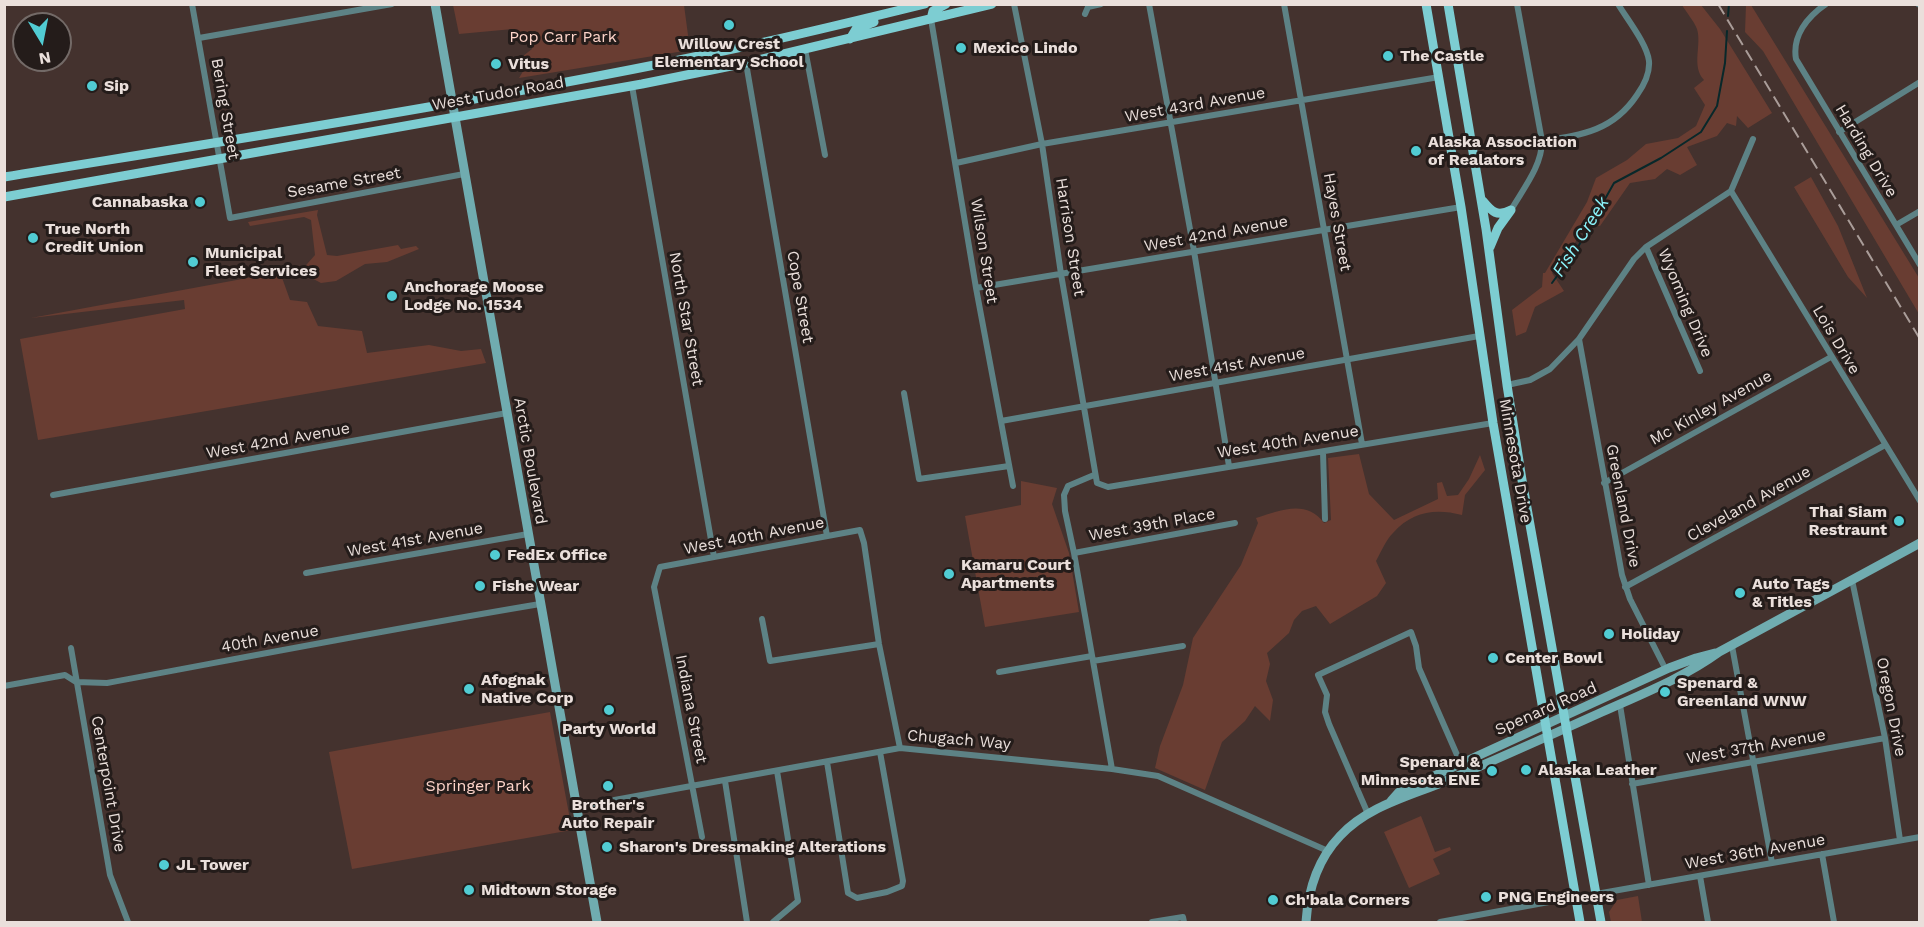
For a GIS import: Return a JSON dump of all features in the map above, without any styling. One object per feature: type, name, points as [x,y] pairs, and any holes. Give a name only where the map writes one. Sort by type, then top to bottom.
[{"type":"main road","name":"Arctic Boulevard","points":[[435,4],[597,922]]},
{"type":"main road","name":"West Tudor Road","points":[[4,177],[452,102],[732,49],[925,4]]},
{"type":"main road","points":[[850,39],[856,29],[866,24],[919,11],[925,4]]},
{"type":"main road","points":[[931,19],[933,11],[946,4]]},
{"type":"main road","name":"West Tudor Road","points":[[4,197],[632,86],[746,63],[992,4]]},
{"type":"main road","name":"Minnesota Drive","points":[[1425,4],[1461,207],[1493,423],[1580,922]]},
{"type":"main road","name":"Minnesota Drive","points":[[1448,4],[1482,199],[1507,385],[1600,922]]},
{"type":"main road","points":[[1482,199],[1492,212],[1501,214],[1510,210]]},
{"type":"main road","points":[[1489,250],[1498,228],[1507,218],[1510,210]]},
{"type":"main road","name":"Spenard Road","points":[[1391,801],[1399,792],[1666,670],[1732,646],[1920,543]]},
{"type":"main road","name":"Spenard Road","points":[[1305,922],[1311,890],[1319,867],[1328,851],[1340,836],[1368,814],[1391,801],[1415,794],[1620,705],[1700,666],[1719,652]]},
{"type":"street","name":"Bering Street","points":[[192,4],[230,218]]},
{"type":"street","points":[[199,38],[392,4]]},
{"type":"street","name":"Harrison Street","points":[[1014,4],[1042,144],[1095,475]]},
{"type":"street","points":[[1084,14],[1088,7],[1101,4]]},
{"type":"street","points":[[1149,4],[1194,251],[1229,465]]},
{"type":"street","name":"Hayes Street","points":[[1284,4],[1362,444]]},
{"type":"street","points":[[1510,210],[1542,152],[1542,141],[1517,4]]},
{"type":"street","points":[[1542,141],[1590,132],[1616,120],[1634,101],[1647,77],[1649,60],[1644,47],[1617,4]]},
{"type":"street","name":"Harding Drive","points":[[1826,4],[1804,24],[1794,49],[1796,59],[1920,265]]},
{"type":"street","name":"Wilson Street","points":[[931,19],[976,288],[1013,486]]},
{"type":"street","points":[[805,49],[825,155]]},
{"type":"street","name":"Cope Street","points":[[746,63],[827,536]]},
{"type":"street","name":"West 43rd Avenue","points":[[956,163],[1042,144],[1438,77]]},
{"type":"street","points":[[1839,132],[1920,82]]},
{"type":"street","name":"North Star Street","points":[[632,86],[714,557]]},
{"type":"street","points":[[1507,385],[1540,376],[1551,369],[1580,339],[1634,259],[1646,247],[1731,191],[1753,139]]},
{"type":"street","name":"Sesame Street","points":[[230,218],[464,174]]},
{"type":"street","name":"Lois Drive","points":[[1731,191],[1920,501]]},
{"type":"street","name":"West 42nd Avenue","points":[[976,288],[1461,207]]},
{"type":"street","points":[[1896,225],[1920,211]]},
{"type":"street","name":"Wyoming Drive","points":[[1646,247],[1700,371]]},
{"type":"street","name":"West 41st Avenue","points":[[1001,421],[1479,336]]},
{"type":"street","name":"Greenland Drive","points":[[1580,339],[1604,483],[1625,587],[1666,670]]},
{"type":"street","name":"Mc Kinley Avenue","points":[[1604,483],[1831,357]]},
{"type":"street","points":[[904,393],[919,479],[1009,466]]},
{"type":"street","name":"West 42nd Avenue","points":[[53,495],[507,413]]},
{"type":"street","name":"West 40th Avenue","points":[[1095,475],[1097,483],[1108,487],[1229,465],[1323,452],[1493,423]]},
{"type":"street","name":"Cleveland Avenue","points":[[1625,587],[1885,445]]},
{"type":"street","points":[[1323,452],[1325,519]]},
{"type":"street","points":[[1095,475],[1068,486],[1064,495],[1065,512],[1112,769]]},
{"type":"street","name":"West 39th Place","points":[[1074,553],[1235,523]]},
{"type":"street","name":"West 40th Avenue","points":[[654,587],[660,567],[860,530],[864,543],[879,644]]},
{"type":"street","name":"West 41st Avenue","points":[[306,573],[528,534]]},
{"type":"street","name":"Oregon Drive","points":[[1852,580],[1885,738],[1900,840]]},
{"type":"street","name":"Indiana Street","points":[[654,587],[702,837]]},
{"type":"street","name":"40th Avenue","points":[[4,686],[65,675],[76,682],[107,682],[297,649],[390,629],[540,604]]},
{"type":"street","points":[[762,619],[770,661],[879,644],[900,748]]},
{"type":"street","points":[[1368,814],[1329,724],[1325,712],[1327,695],[1318,675],[1411,632],[1416,646],[1419,668],[1461,764]]},
{"type":"street","points":[[999,672],[1183,645]]},
{"type":"street","points":[[1732,646],[1772,863]]},
{"type":"street","name":"Centerpoint Drive","points":[[70,648],[110,875],[128,922]]},
{"type":"street","points":[[1620,705],[1649,885]]},
{"type":"street","name":"West 37th Avenue","points":[[1632,784],[1885,738]]},
{"type":"street","name":"Chugach Way","points":[[576,807],[900,748],[1112,769],[1158,776],[1328,851]]},
{"type":"street","points":[[826,762],[848,893],[857,898],[894,889],[902,886],[903,881],[880,752]]},
{"type":"street","points":[[773,922],[798,901],[777,771]]},
{"type":"street","points":[[725,781],[747,922]]},
{"type":"street","name":"West 36th Avenue","points":[[1596,894],[1920,837]]},
{"type":"street","points":[[1822,854],[1834,922]]},
{"type":"street","points":[[1700,876],[1708,922]]},
{"type":"street","points":[[1440,922],[1576,897]]},
{"type":"street","points":[[1152,922],[1183,920]]},
{"type":"green space","name":"Pop Carr Park","points":[[453,5],[684,5],[690,50],[519,78],[525,68],[523,56],[532,49],[530,38],[517,39],[513,29],[459,34]]},
{"type":"green space","points":[[1682,5],[1701,5],[1720,29],[1772,113],[1748,128],[1737,116],[1736,126],[1727,123],[1717,136],[1687,147],[1697,165],[1680,175],[1667,169],[1655,179],[1630,183],[1600,226],[1586,225],[1566,257],[1552,273],[1564,291],[1535,307],[1526,332],[1516,336],[1512,310],[1542,287],[1543,273],[1587,202],[1596,178],[1627,160],[1646,144],[1678,138],[1696,126],[1705,105],[1694,88],[1704,80],[1697,62],[1697,29]]},
{"type":"green space","points":[[1746,5],[1751,5],[1919,278],[1919,314],[1763,51],[1745,32]]},
{"type":"green space","points":[[1811,177],[1838,226],[1867,298],[1848,277],[1794,187]]},
{"type":"green space","points":[[318,210],[317,215],[327,255],[337,256],[398,245],[401,249],[416,246],[419,249],[387,262],[365,264],[336,281],[321,283],[300,272],[315,255],[311,220],[304,217],[250,226],[248,222]]},
{"type":"green space","points":[[280,272],[290,300],[307,302],[318,326],[362,331],[367,353],[429,345],[461,351],[481,349],[486,363],[38,440],[20,339],[185,309],[184,300],[31,318]]},
{"type":"green space","points":[[1359,454],[1369,494],[1394,520],[1438,499],[1437,483],[1442,482],[1447,496],[1458,495],[1469,479],[1480,455],[1485,470],[1465,495],[1462,515],[1443,512],[1425,513],[1408,520],[1390,536],[1376,561],[1386,583],[1377,596],[1330,624],[1316,606],[1302,611],[1294,620],[1289,633],[1267,653],[1270,664],[1266,681],[1273,700],[1270,721],[1255,706],[1245,721],[1222,742],[1205,790],[1155,768],[1160,746],[1183,685],[1193,638],[1241,565],[1258,523],[1256,518],[1293,508],[1310,511],[1324,523],[1331,520],[1328,458]]},
{"type":"green space","points":[[1021,481],[1057,488],[1052,504],[1069,553],[1079,612],[985,627],[965,516],[1021,505]]},
{"type":"green space","name":"Springer Park","points":[[550,712],[572,830],[352,869],[329,752]]},
{"type":"green space","points":[[1421,816],[1435,852],[1450,847],[1451,850],[1433,859],[1440,874],[1409,888],[1384,832]]},
{"type":"green space","points":[[1638,896],[1642,922],[1611,922],[1609,912],[1617,900]]},
{"type":"waterway","name":"Fish Creek","points":[[1728,16],[1729,4]]},
{"type":"waterway","name":"Fish Creek","points":[[1552,283],[1578,247],[1614,183],[1661,158],[1701,132],[1717,106],[1725,63],[1727,31]]},
{"type":"railway","points":[[1718,4],[1920,339]]},
{"type":"place","name":"Willow Crest Elementary School","points":[[729,25]]},
{"type":"place","name":"Mexico Lindo","points":[[961,48]]},
{"type":"place","name":"The Castle","points":[[1388,56]]},
{"type":"place","name":"Vitus","points":[[496,64]]},
{"type":"place","name":"Sip","points":[[92,86]]},
{"type":"place","name":"Alaska Association of Realators","points":[[1416,151]]},
{"type":"place","name":"Cannabaska","points":[[200,202]]},
{"type":"place","name":"True North Credit Union","points":[[33,238]]},
{"type":"place","name":"Municipal Fleet Services","points":[[193,262]]},
{"type":"place","name":"Anchorage Moose Lodge No. 1534","points":[[392,296]]},
{"type":"place","name":"Thai Siam Restraunt","points":[[1899,521]]},
{"type":"place","name":"FedEx Office","points":[[495,555]]},
{"type":"place","name":"Kamaru Court Apartments","points":[[949,574]]},
{"type":"place","name":"Fishe Wear","points":[[480,586]]},
{"type":"place","name":"Auto Tags & Titles","points":[[1740,593]]},
{"type":"place","name":"Holiday","points":[[1609,634]]},
{"type":"place","name":"Center Bowl","points":[[1493,658]]},
{"type":"place","name":"Afognak Native Corp","points":[[469,689]]},
{"type":"place","name":"Spenard & Greenland WNW","points":[[1665,692]]},
{"type":"place","name":"Party World","points":[[609,710]]},
{"type":"place","name":"Alaska Leather","points":[[1526,770]]},
{"type":"place","name":"Spenard & Minnesota ENE","points":[[1492,771]]},
{"type":"place","name":"Brother's Auto Repair","points":[[608,786]]},
{"type":"place","name":"Sharon's Dressmaking Alterations","points":[[607,847]]},
{"type":"place","name":"JL Tower","points":[[164,865]]},
{"type":"place","name":"Midtown Storage","points":[[469,890]]},
{"type":"place","name":"PNG Engineers","points":[[1486,897]]},
{"type":"place","name":"Ch'bala Corners","points":[[1273,900]]}]
